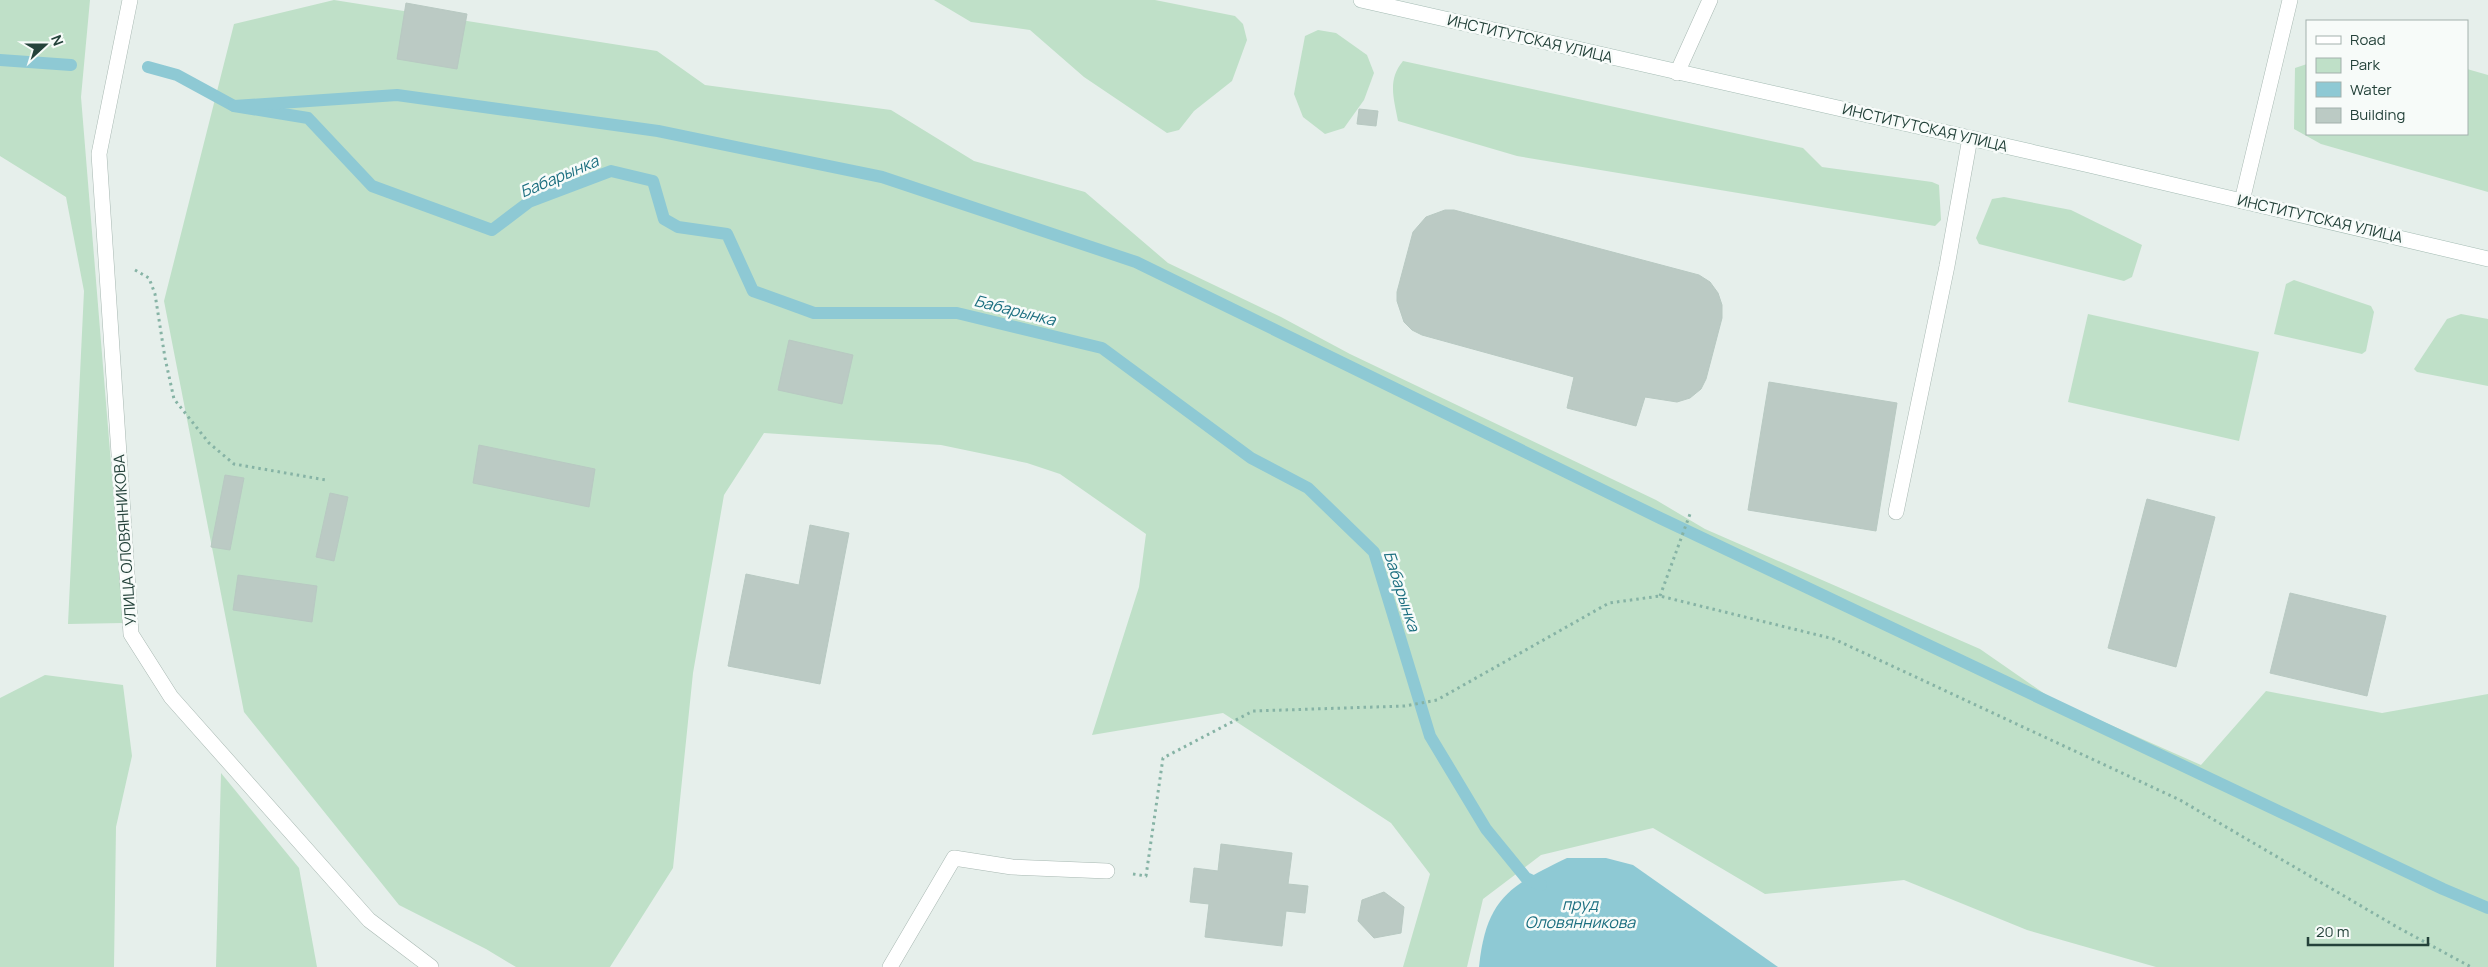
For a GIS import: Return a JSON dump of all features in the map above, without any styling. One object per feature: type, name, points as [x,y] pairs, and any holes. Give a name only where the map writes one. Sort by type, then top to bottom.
[{"type":"street","name":"УЛИЦА ОЛОВЯННИКОВА","points":[[130,0],[99,154],[131,634],[171,698],[369,920],[431,967]]},
{"type":"street","name":"ИНСТИТУТСКАЯ УЛИЦА","points":[[1361,0],[1970,138],[2488,259]]},
{"type":"street","points":[[1677,73],[1710,0]]},
{"type":"street","points":[[2242,201],[2290,0]]},
{"type":"street","points":[[1896,512],[1947,266],[1970,138]]},
{"type":"street","points":[[890,967],[954,858],[1012,867],[1107,871]]},
{"type":"path","points":[[106,254],[149,278],[155,294],[165,358],[174,399],[209,443],[234,464],[326,480]]},
{"type":"path","points":[[1660,596],[1690,514]]},
{"type":"path","points":[[1107,871],[1146,876],[1163,758],[1252,711],[1405,706],[1438,700],[1609,603],[1660,596],[1834,639],[2180,800],[2397,927],[2471,967]]},
{"type":"green space","points":[[0,0],[90,0],[81,97],[124,623],[68,624],[84,291],[66,197],[0,156]]},
{"type":"green space","points":[[334,0],[657,51],[705,85],[891,110],[974,161],[1085,192],[1168,263],[1281,317],[1350,354],[1656,500],[1705,529],[1980,649],[2052,699],[2201,765],[2266,691],[2382,713],[2488,694],[2488,967],[2156,967],[2027,930],[1904,880],[1765,894],[1653,828],[1541,855],[1483,899],[1467,967],[1403,967],[1430,874],[1391,823],[1223,713],[1092,735],[1139,587],[1146,534],[1060,474],[1027,463],[941,445],[764,433],[724,495],[693,673],[673,868],[610,967],[516,967],[486,949],[399,905],[244,712],[164,301],[234,24]]},
{"type":"green space","points":[[934,0],[1155,0],[1235,16],[1243,24],[1247,40],[1232,81],[1194,111],[1179,130],[1167,133],[1084,77],[1030,30],[971,22]]},
{"type":"green space","points":[[1318,30],[1336,33],[1367,55],[1374,73],[1364,100],[1344,128],[1325,134],[1303,117],[1294,94],[1305,36]]},
{"type":"green space","points":[[1403,61],[1803,148],[1822,167],[1932,182],[1939,185],[1941,220],[1935,226],[1517,156],[1398,121],[1393,83],[1398,68]]},
{"type":"green space","points":[[2306,64],[2306,135],[2468,135],[2468,69],[2488,75],[2488,192],[2321,144],[2294,129],[2295,68]]},
{"type":"green space","points":[[2004,197],[2071,210],[2142,245],[2132,277],[2124,281],[1979,244],[1976,238],[1992,199]]},
{"type":"green space","points":[[2294,280],[2371,306],[2374,312],[2366,351],[2362,354],[2274,334],[2286,284]]},
{"type":"green space","points":[[2088,314],[2259,352],[2239,441],[2068,402]]},
{"type":"green space","points":[[2461,314],[2488,319],[2488,386],[2417,372],[2414,369],[2447,319]]},
{"type":"green space","points":[[45,675],[123,685],[132,756],[116,827],[114,967],[0,967],[0,698]]},
{"type":"green space","points":[[221,773],[299,868],[317,967],[216,967]]},
{"type":"water","name":"пруд Оловянникова","points":[[1567,858],[1606,858],[1633,865],[1778,967],[1479,967],[1482,944],[1488,925],[1495,910],[1504,898],[1530,877]]},
{"type":"building","points":[[406,3],[467,14],[457,69],[397,59]]},
{"type":"building","points":[[1359,109],[1378,111],[1376,126],[1357,124]]},
{"type":"building","points":[[1445,210],[1454,210],[1699,275],[1710,282],[1718,293],[1722,305],[1722,318],[1706,379],[1701,389],[1690,398],[1677,402],[1645,397],[1636,426],[1567,408],[1574,377],[1422,335],[1412,330],[1404,322],[1397,301],[1397,292],[1413,232],[1426,217]]},
{"type":"building","points":[[789,340],[853,355],[842,404],[778,390]]},
{"type":"building","points":[[1769,382],[1897,403],[1876,531],[1748,510]]},
{"type":"building","points":[[479,445],[595,469],[589,507],[473,483]]},
{"type":"building","points":[[225,475],[244,478],[230,550],[211,547]]},
{"type":"building","points":[[330,493],[348,497],[334,561],[316,557]]},
{"type":"building","points":[[2147,499],[2215,517],[2176,667],[2108,648]]},
{"type":"building","points":[[810,525],[849,533],[820,684],[728,666],[746,574],[799,585]]},
{"type":"building","points":[[238,575],[317,586],[312,622],[233,610]]},
{"type":"building","points":[[2290,593],[2386,616],[2367,696],[2270,673]]},
{"type":"building","points":[[1221,844],[1292,853],[1288,884],[1308,886],[1305,913],[1286,911],[1282,946],[1205,937],[1209,904],[1190,902],[1194,868],[1218,871]]},
{"type":"building","points":[[1384,892],[1404,907],[1401,933],[1374,938],[1358,921],[1362,900]]},
{"type":"waterway","name":"Бабарынка","points":[[0,60],[71,65]]},
{"type":"waterway","name":"Бабарынка","points":[[148,67],[177,75],[234,106],[308,118],[372,186],[492,230],[529,202],[611,171],[653,181],[664,219],[678,227],[727,234],[753,291],[814,313],[957,313],[1102,348],[1251,458],[1308,488],[1374,552],[1430,736],[1486,829],[1526,878],[1541,885]]},
{"type":"waterway","points":[[234,106],[397,95],[658,131],[882,177],[1136,262],[1660,518],[2443,889],[2488,908]]}]
